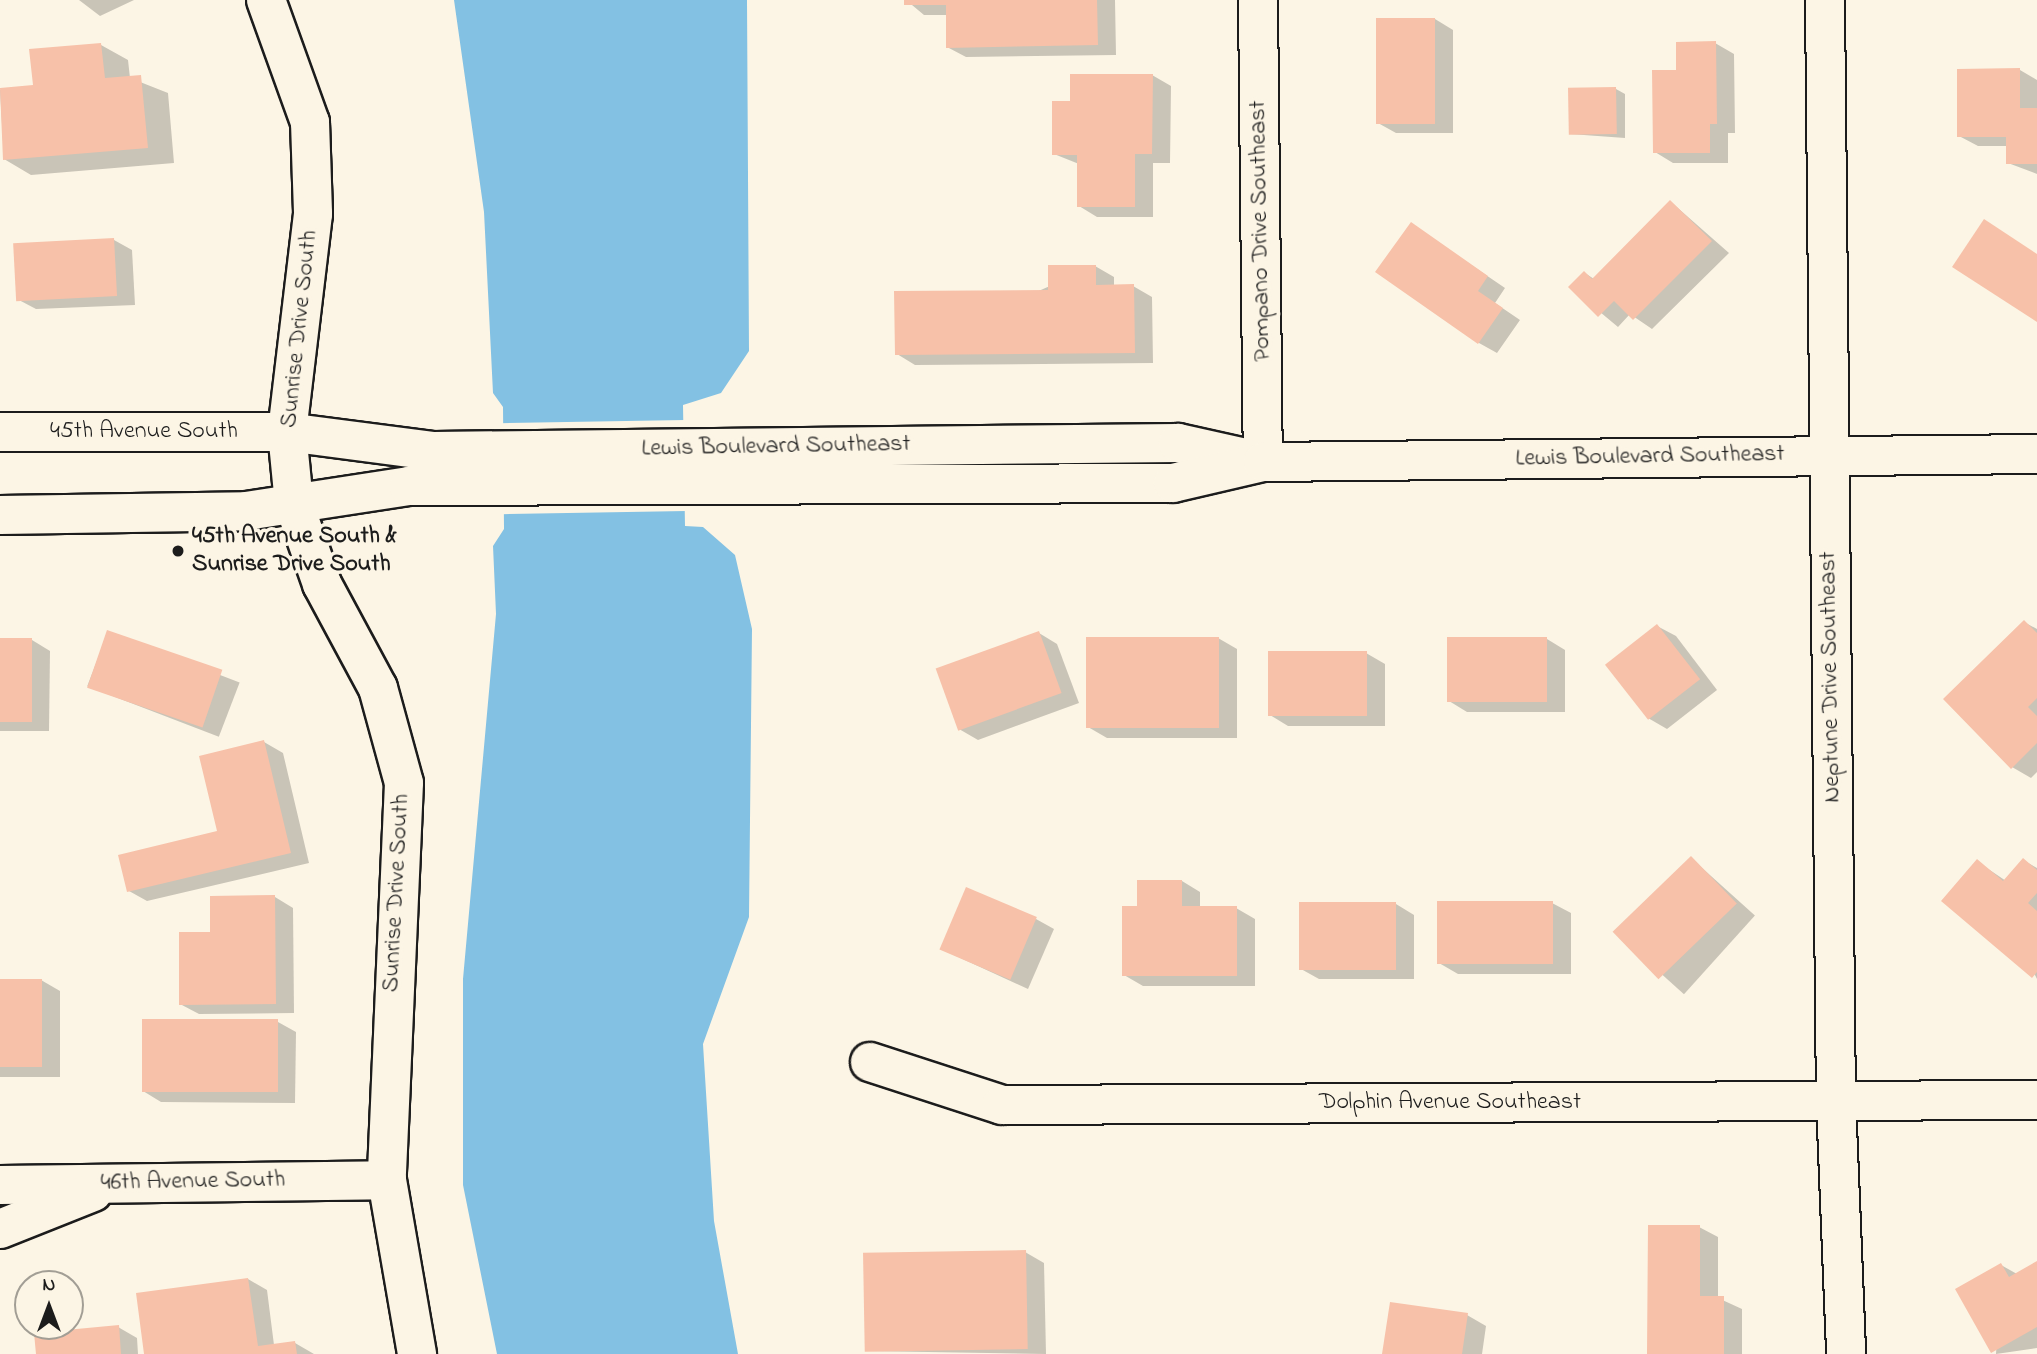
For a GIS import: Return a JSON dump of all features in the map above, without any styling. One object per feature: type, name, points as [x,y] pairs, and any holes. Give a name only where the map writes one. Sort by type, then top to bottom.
[{"type":"street","name":"Sunrise Drive South","points":[[266,0],[310,122],[313,214],[287,432],[294,504],[322,584],[378,688],[404,783],[387,1180],[417,1354]]},
{"type":"street","name":"Pompano Drive Southeast","points":[[1258,0],[1263,463]]},
{"type":"street","name":"Neptune Drive Southeast","points":[[1825,0],[1836,1101],[1846,1354]]},
{"type":"street","name":"45th Avenue South","points":[[0,432],[287,432]]},
{"type":"street","name":"Lewis Boulevard Southeast","points":[[287,432],[435,451],[500,467]]},
{"type":"street","name":"Lewis Boulevard Southeast","points":[[294,504],[408,486],[500,467],[686,465],[1178,443],[1263,463],[1828,454],[2037,454]]},
{"type":"street","points":[[0,515],[177,516],[294,504]]},
{"type":"street","name":"Dolphin Avenue Southeast","points":[[870,1062],[1002,1105],[2037,1100]]},
{"type":"street","name":"46th Avenue South","points":[[0,1185],[387,1180]]},
{"type":"street","points":[[0,1229],[118,1182]]},
{"type":"water","points":[[454,0],[747,0],[749,351],[721,393],[683,405],[685,526],[703,527],[735,555],[752,629],[749,917],[703,1044],[714,1221],[738,1354],[497,1354],[463,1185],[463,979],[496,614],[493,546],[504,529],[503,407],[493,393],[484,212]]},
{"type":"pier","points":[[685,420],[687,511],[502,514],[500,423]]},
{"type":"building","points":[[904,0],[1097,0],[1098,45],[946,48],[946,5],[904,5]]},
{"type":"building","points":[[1376,18],[1435,18],[1435,124],[1376,124]]},
{"type":"building","points":[[1716,41],[1717,124],[1710,124],[1710,153],[1653,153],[1652,70],[1676,70],[1676,42]]},
{"type":"building","points":[[101,43],[105,78],[141,75],[148,148],[3,160],[0,88],[33,85],[29,49]]},
{"type":"building","points":[[2020,68],[2020,108],[2037,108],[2037,164],[2006,164],[2006,137],[1957,137],[1957,69]]},
{"type":"building","points":[[1070,74],[1153,74],[1152,154],[1135,154],[1135,207],[1077,207],[1077,155],[1052,155],[1052,101],[1070,101]]},
{"type":"building","points":[[1616,87],[1617,134],[1569,135],[1568,88]]},
{"type":"building","points":[[1670,200],[1712,241],[1633,320],[1614,301],[1598,317],[1568,287],[1584,271],[1592,279]]},
{"type":"building","points":[[1984,219],[2037,254],[2037,322],[1952,267]]},
{"type":"building","points":[[1411,222],[1488,276],[1478,291],[1503,308],[1478,344],[1375,272]]},
{"type":"building","points":[[114,238],[117,296],[16,301],[13,243]]},
{"type":"building","points":[[1048,265],[1096,265],[1096,285],[1134,284],[1135,353],[895,355],[894,291],[1048,290]]},
{"type":"building","points":[[2024,620],[2037,633],[2037,698],[2028,707],[2037,716],[2037,743],[2011,769],[1943,699]]},
{"type":"building","points":[[1657,624],[1700,679],[1648,720],[1605,665]]},
{"type":"building","points":[[107,630],[222,670],[202,727],[87,688]]},
{"type":"building","points":[[1039,631],[1062,693],[958,731],[936,669]]},
{"type":"building","points":[[1086,637],[1219,637],[1219,728],[1086,728]]},
{"type":"building","points":[[1447,637],[1547,637],[1547,702],[1447,702]]},
{"type":"building","points":[[0,638],[32,638],[32,722],[0,722]]},
{"type":"building","points":[[1268,651],[1367,651],[1367,716],[1268,716]]},
{"type":"building","points":[[264,740],[291,853],[127,892],[118,855],[217,831],[199,756]]},
{"type":"building","points":[[1691,856],[1737,903],[1658,979],[1613,932]]},
{"type":"building","points":[[2023,858],[2037,870],[2037,893],[2028,903],[2037,911],[2037,972],[2032,978],[1941,901],[1977,859],[2003,881]]},
{"type":"building","points":[[1137,880],[1182,880],[1182,906],[1237,906],[1237,976],[1122,976],[1122,906],[1137,906]]},
{"type":"building","points":[[966,887],[1037,917],[1010,980],[939,950]]},
{"type":"building","points":[[275,895],[276,1004],[179,1005],[179,932],[210,932],[210,896]]},
{"type":"building","points":[[1437,901],[1553,901],[1553,964],[1437,964]]},
{"type":"building","points":[[1299,902],[1396,902],[1396,970],[1299,970]]},
{"type":"building","points":[[0,979],[42,979],[42,1067],[0,1067]]},
{"type":"building","points":[[142,1019],[278,1019],[278,1092],[142,1092]]},
{"type":"building","points":[[1648,1225],[1700,1225],[1700,1296],[1724,1296],[1724,1354],[1647,1354]]},
{"type":"building","points":[[1026,1250],[1028,1349],[865,1352],[863,1253]]},
{"type":"building","points":[[2037,1261],[2037,1327],[1991,1353],[1955,1289],[2001,1263],[2009,1277]]},
{"type":"building","points":[[248,1278],[258,1346],[295,1341],[297,1354],[144,1354],[136,1293]]},
{"type":"building","points":[[1390,1302],[1468,1313],[1462,1354],[1382,1354]]},
{"type":"building","points":[[119,1325],[121,1354],[36,1354],[35,1340],[84,1340],[84,1328]]},
{"type":"place","name":"45th Avenue South & Sunrise Drive South","points":[[178,551]]}]
